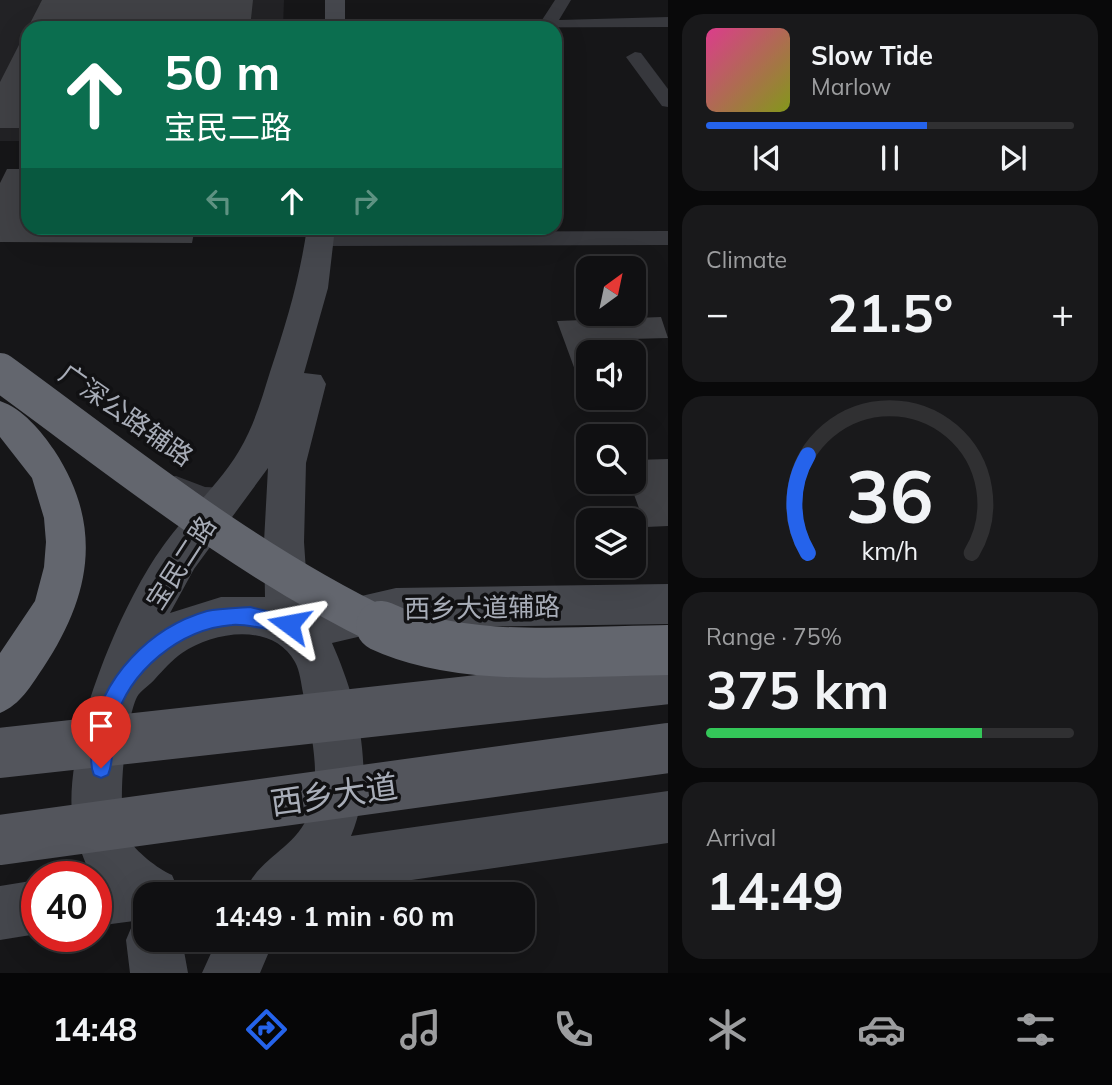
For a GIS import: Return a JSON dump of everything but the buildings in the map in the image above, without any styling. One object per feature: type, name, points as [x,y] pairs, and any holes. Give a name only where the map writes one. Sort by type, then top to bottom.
[{"type":"highway","points":[[0,372],[252,556],[320,597],[396,633],[483,652],[587,653],[667,650]]},
{"type":"highway","points":[[0,415],[35,448],[52,476],[65,512],[68,548],[59,594],[35,642],[0,690]]},
{"type":"main road","points":[[0,753],[467,704],[667,679]]},
{"type":"main road","name":"西乡大道","points":[[0,839],[667,748]]},
{"type":"street","points":[[320,0],[320,21]]},
{"type":"street","points":[[335,0],[335,21]]},
{"type":"street","points":[[550,21],[564,0]]},
{"type":"street","points":[[562,26],[667,22]]},
{"type":"street","points":[[635,57],[667,102]]},
{"type":"street","points":[[650,78],[667,67]]},
{"type":"street","name":"宝民二路","points":[[133,884],[110,858],[101,837],[98,798],[104,726],[154,600],[179,556],[253,461],[274,415],[331,235]]},
{"type":"street","points":[[282,882],[320,847],[333,818],[341,782],[337,736],[320,671],[310,646],[294,627],[284,542],[287,463],[332,305],[332,235]]},
{"type":"street","points":[[341,235],[367,241],[667,238]]},
{"type":"street","points":[[284,542],[332,586],[351,596],[396,608]]},
{"type":"street","name":"西乡大道辅路","points":[[112,701],[127,677],[166,639],[188,626],[208,619],[250,615],[294,627],[396,608],[667,604]]},
{"type":"street","points":[[305,882],[667,817]]},
{"type":"street","points":[[112,901],[133,903]]},
{"type":"street","points":[[0,912],[21,909]]},
{"type":"street","points":[[157,952],[159,973]]},
{"type":"street","points":[[231,973],[241,952]]},
{"type":"lane","name":"广深公路辅路","points":[[0,356],[174,481],[204,494],[230,491]]},
{"type":"shaded area","points":[[0,0],[284,0],[283,21],[21,21],[21,141],[0,141]]},
{"type":"route","points":[[101,768],[104,726],[112,701],[127,677],[166,639],[188,626],[208,619],[250,615],[289,624]]}]
